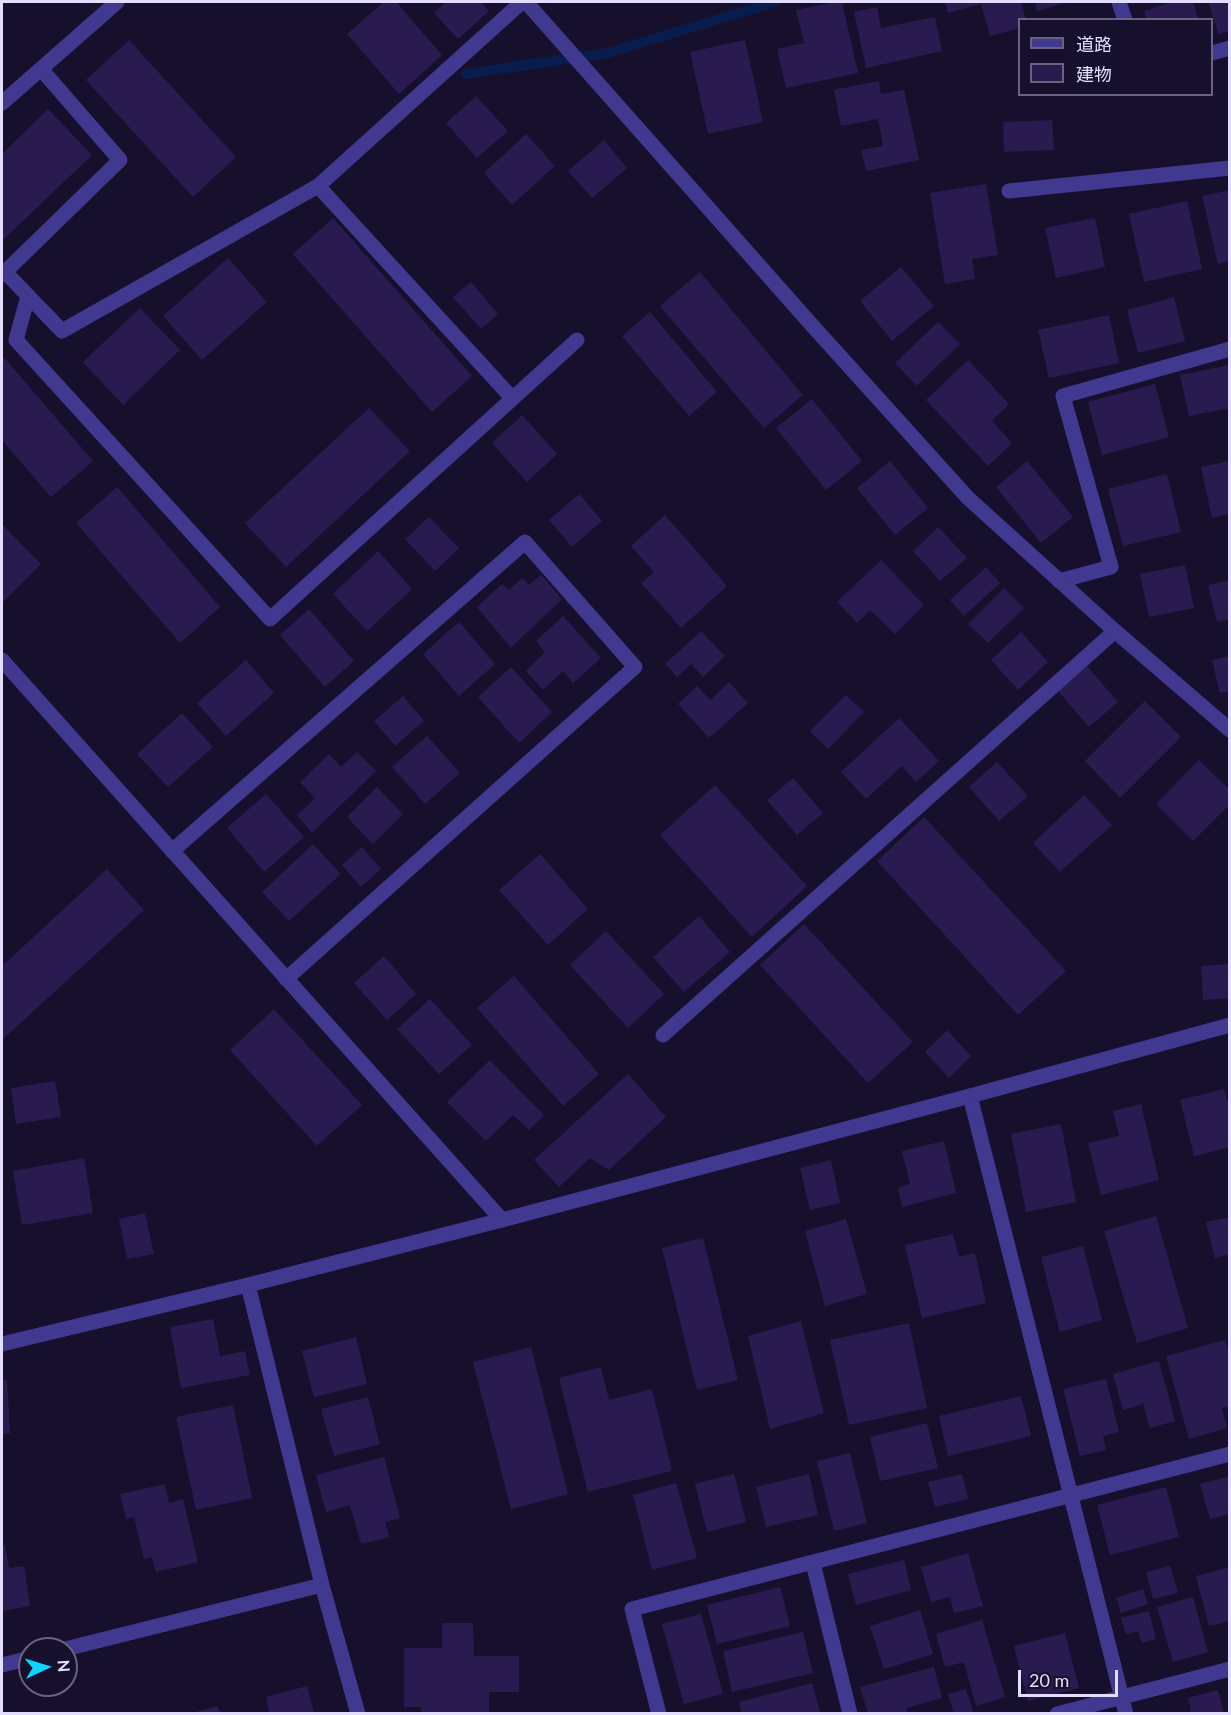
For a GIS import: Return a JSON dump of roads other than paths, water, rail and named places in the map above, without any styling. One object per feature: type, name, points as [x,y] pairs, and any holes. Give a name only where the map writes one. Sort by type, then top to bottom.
[{"type":"street","points":[[2,103],[117,2]]},
{"type":"street","points":[[41,69],[120,160],[3,273],[62,331],[318,186],[524,2],[968,498],[1115,632],[1230,730]]},
{"type":"street","points":[[1119,2],[1124,18]]},
{"type":"street","points":[[1213,53],[1230,48]]},
{"type":"street","points":[[1009,191],[1230,168]]},
{"type":"street","points":[[318,186],[512,398]]},
{"type":"street","points":[[28,296],[16,340],[270,619],[577,340]]},
{"type":"street","points":[[1059,581],[1111,567],[1063,396],[1230,349]]},
{"type":"street","points":[[172,851],[525,542],[635,667],[286,979]]},
{"type":"street","points":[[663,1035],[1115,632]]},
{"type":"street","points":[[2,660],[502,1220]]},
{"type":"street","points":[[2,1344],[248,1285],[502,1220],[1230,1025]]},
{"type":"street","points":[[970,1096],[1126,1713]]},
{"type":"street","points":[[248,1285],[322,1585],[358,1713]]},
{"type":"street","points":[[660,1713],[632,1610],[1230,1454]]},
{"type":"street","points":[[813,1563],[850,1713]]},
{"type":"street","points":[[78,1646],[322,1585]]},
{"type":"street","points":[[2,1665],[18,1661]]},
{"type":"street","points":[[1057,1713],[1230,1669]]},
{"type":"waterway","points":[[466,74],[608,53],[775,2]]}]
